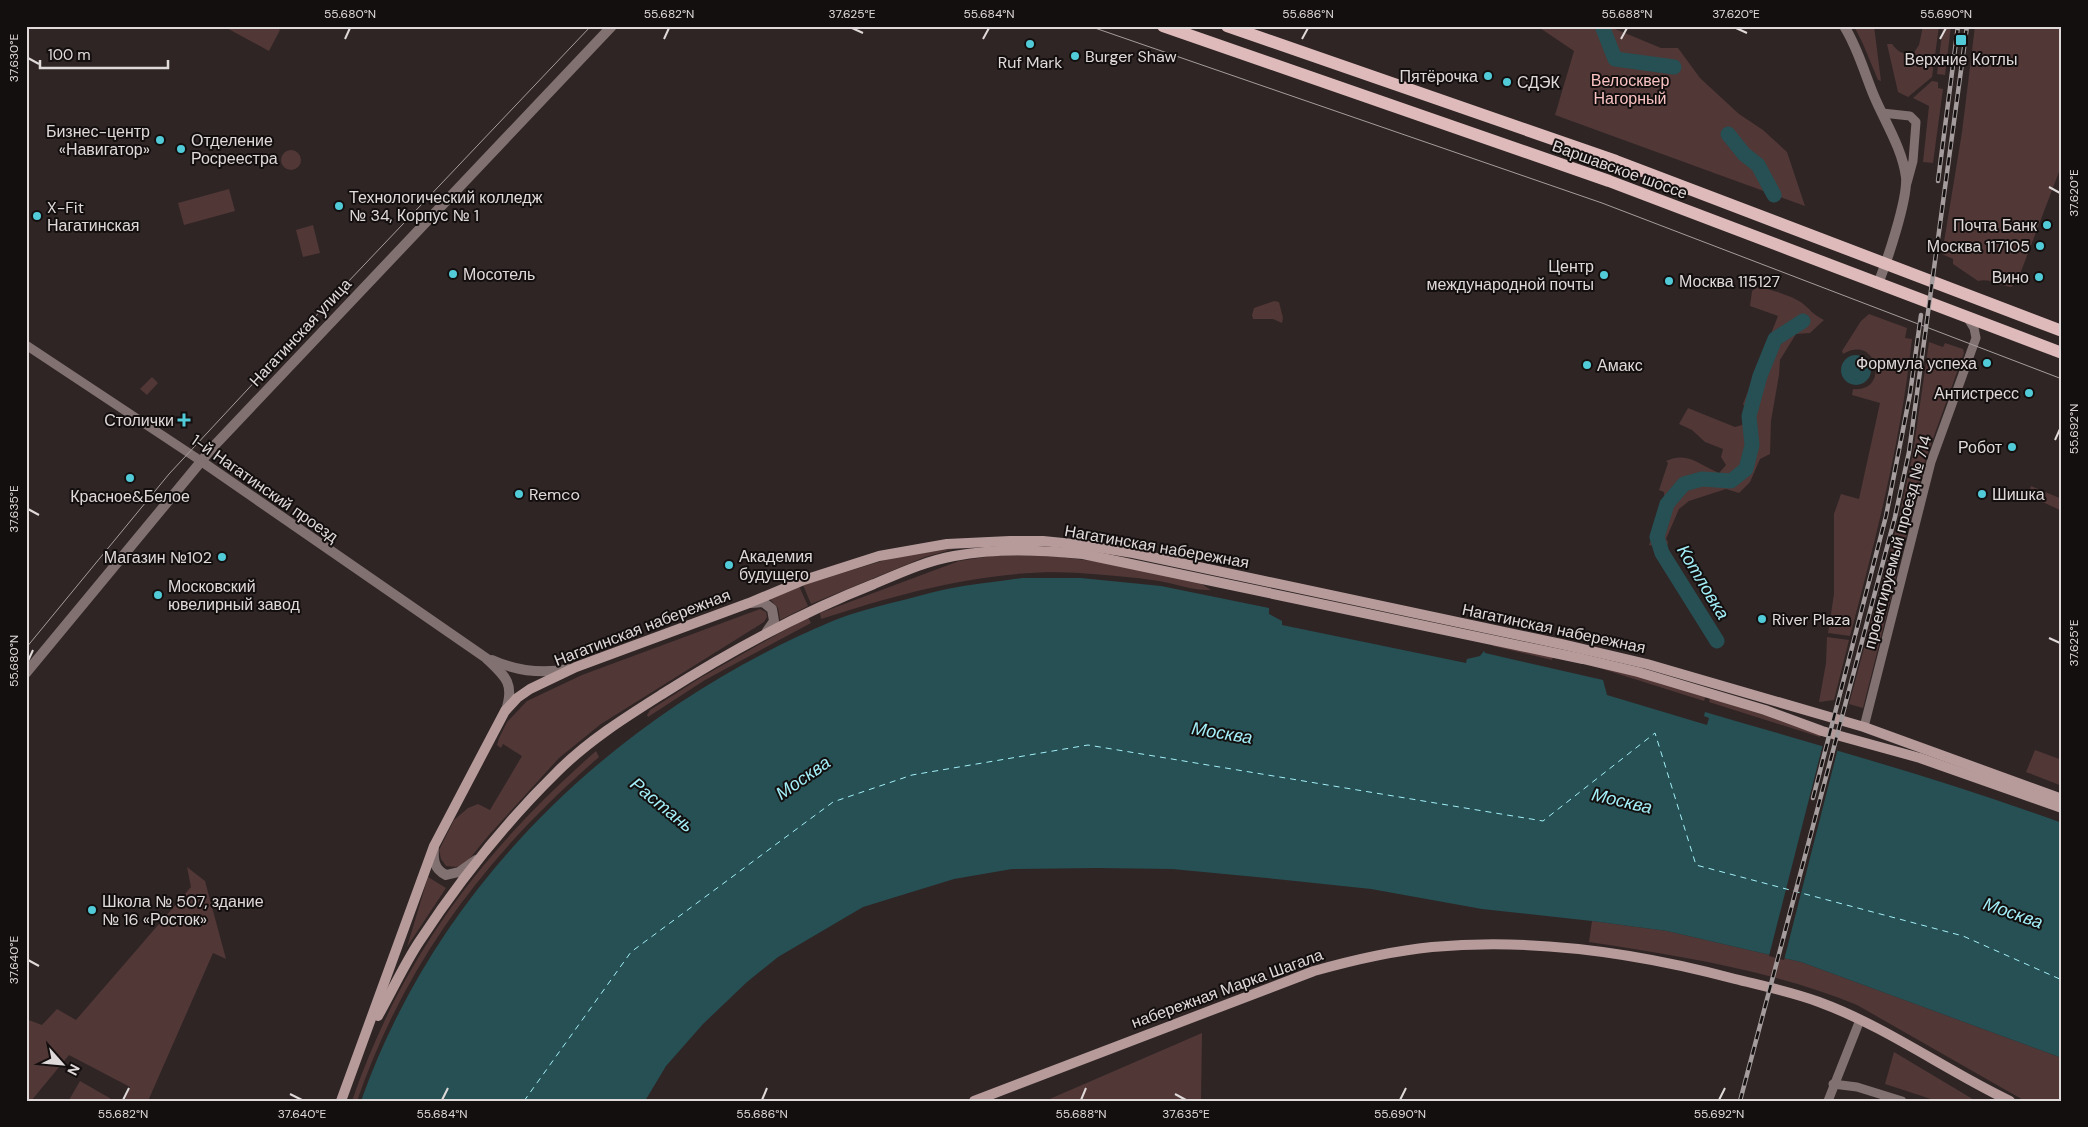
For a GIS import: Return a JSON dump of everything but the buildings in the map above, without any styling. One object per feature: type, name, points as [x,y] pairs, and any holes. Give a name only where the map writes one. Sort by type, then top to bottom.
[{"type":"main road","name":"Варшавское шоссе","points":[[1163,26],[1602,179],[2062,354]]},
{"type":"main road","name":"Варшавское шоссе","points":[[1227,26],[1616,161],[2062,331]]},
{"type":"main road","name":"Нагатинская набережная","points":[[341,1101],[434,846],[505,711],[517,698],[530,689],[576,667],[749,603],[821,574],[873,558],[909,550],[970,542],[1043,541],[1083,545],[1133,553],[1568,645],[1655,666],[1864,727],[2062,799]]},
{"type":"main road","name":"Нагатинская набережная","points":[[362,1047],[418,943],[483,853],[528,801],[597,736],[701,670],[767,632],[834,600],[925,564],[952,556],[991,550],[1044,550],[1082,554],[1592,661],[1710,693],[1822,731],[1920,758],[2062,808]]},
{"type":"main road","name":"набережная Марка Шагала","points":[[974,1101],[1295,977],[1354,960],[1432,947],[1473,945],[1540,947],[1642,958],[1698,969],[1818,1002],[1896,1037],[1987,1090],[2010,1101]]},
{"type":"street","name":"Нагатинская улица","points":[[26,673],[200,461],[318,334],[612,26]]},
{"type":"street","points":[[1844,26],[1857,50],[1882,113],[1895,139],[1903,166],[1906,188]]},
{"type":"street","points":[[1878,284],[1886,263],[1913,161],[1916,122],[1910,116],[1882,113]]},
{"type":"street","points":[[1967,317],[1974,328],[1976,338],[1984,331],[1996,329]]},
{"type":"street","name":"проектируемый проезд № 714","points":[[1864,727],[1930,462],[1976,338]]},
{"type":"street","name":"1-й Нагатинский проезд","points":[[26,345],[200,461],[486,658]]},
{"type":"street","points":[[749,603],[764,602],[772,609],[774,620],[767,632]]},
{"type":"street","points":[[486,658],[512,668],[538,672],[554,672],[576,667]]},
{"type":"street","points":[[486,658],[505,676],[509,683],[510,697],[505,711]]},
{"type":"street","points":[[434,846],[434,863],[446,875],[459,872],[483,853]]},
{"type":"street","points":[[1828,1101],[1833,1084],[1860,1020]]},
{"type":"street","points":[[1833,1084],[1857,1087],[1902,1101]]},
{"type":"green space","points":[[223,26],[275,26],[280,30],[269,51]]},
{"type":"green space","name":"Велосквер Нагорный","points":[[1537,26],[1608,26],[1661,48],[1678,48],[1700,78],[1739,114],[1763,130],[1787,152],[1805,206],[1555,115],[1574,51]]},
{"type":"green space","points":[[1854,26],[1874,26],[1881,81],[1878,80]]},
{"type":"green space","points":[[1923,26],[1939,26],[1932,77],[1908,97],[1898,92],[1887,44],[1892,44],[1899,51],[1906,54],[1913,54],[1919,45]]},
{"type":"green space","points":[[1943,26],[1951,26],[1945,75],[1937,74]]},
{"type":"green space","points":[[1975,26],[2062,26],[2062,164],[2017,282],[2014,281],[2012,287],[1991,281],[1978,281],[1953,264],[1953,259],[1942,254],[1962,132]]},
{"type":"green space","points":[[1932,81],[1938,82],[1938,88],[1943,89],[1933,163],[1923,162],[1929,106],[1913,98]]},
{"type":"green space","points":[[287,150],[295,150],[301,156],[301,164],[295,170],[287,170],[281,164],[281,156]]},
{"type":"green space","points":[[229,189],[235,211],[184,225],[178,203]]},
{"type":"green space","points":[[313,225],[320,253],[303,257],[296,230]]},
{"type":"green space","points":[[1758,287],[1793,298],[1824,320],[1810,333],[1796,334],[1780,360],[1771,421],[1770,454],[1760,459],[1750,482],[1739,493],[1726,489],[1689,501],[1679,509],[1666,539],[1668,542],[1666,550],[1692,588],[1690,592],[1685,593],[1654,546],[1649,545],[1665,507],[1664,492],[1659,490],[1668,463],[1666,461],[1674,458],[1693,460],[1719,473],[1726,465],[1721,457],[1723,449],[1705,442],[1692,430],[1679,424],[1688,408],[1735,427],[1742,425],[1747,411],[1743,404],[1778,316],[1750,306],[1752,291]]},
{"type":"green space","points":[[1274,301],[1279,302],[1283,318],[1282,323],[1273,319],[1253,319],[1254,308]]},
{"type":"green space","points":[[1869,314],[1907,328],[1905,338],[1912,339],[1894,452],[1878,526],[1850,636],[1828,633],[1834,594],[1834,514],[1841,494],[1859,499],[1880,403],[1852,395],[1853,389],[1865,388],[1872,382],[1875,374],[1875,365],[1871,357],[1865,351],[1855,350],[1843,354],[1842,351],[1861,321]]},
{"type":"green space","points":[[1929,342],[1943,347],[1945,343],[1963,349],[1964,353],[1926,458],[1863,708],[1849,704],[1899,518],[1913,453]]},
{"type":"green space","points":[[152,377],[158,383],[147,395],[140,389]]},
{"type":"green space","points":[[2031,486],[2062,499],[2062,511],[2032,497],[2029,492]]},
{"type":"green space","points":[[957,548],[925,557],[811,604],[803,585],[895,557]]},
{"type":"green space","points":[[992,556],[1052,556],[1101,562],[1200,583],[1211,590],[1165,582],[1079,573],[1046,572],[1014,574],[981,578],[916,591],[821,619],[820,613],[959,561]]},
{"type":"green space","points":[[799,586],[808,606],[780,620],[778,608],[769,598]]},
{"type":"green space","points":[[760,609],[766,612],[767,617],[764,622],[601,724],[559,758],[466,863],[456,867],[446,866],[441,859],[439,850],[454,820],[468,808],[478,804],[490,810],[522,756],[503,744],[501,748],[497,745],[507,722],[527,701],[582,675]]},
{"type":"green space","points":[[808,617],[811,623],[705,680],[648,717],[647,715],[650,710],[700,678]]},
{"type":"green space","points":[[1827,637],[1849,640],[1834,700],[1819,702],[1826,663]]},
{"type":"green space","points":[[1490,643],[1553,657],[1552,660],[1493,646]]},
{"type":"green space","points":[[1571,659],[1603,666],[1706,696],[1704,701]]},
{"type":"green space","points":[[1710,698],[1821,733],[1820,737],[1709,702]]},
{"type":"green space","points":[[2035,750],[2062,760],[2062,786],[2026,772]]},
{"type":"green space","points":[[596,751],[599,757],[558,794],[521,832],[486,871],[454,913],[400,1001],[377,1050],[357,1101],[352,1101],[372,1048],[395,999],[421,953],[450,909],[482,867],[517,827]]},
{"type":"green space","points":[[187,867],[205,881],[226,959],[213,953],[148,1101],[124,1101],[130,1087],[69,1055],[31,1101],[26,1101],[26,1019],[42,1025],[57,1009],[76,1020],[191,887]]},
{"type":"green space","points":[[428,877],[446,888],[407,947]]},
{"type":"green space","points":[[1592,921],[1667,931],[1801,962],[2062,1058],[2062,1101],[2025,1101],[1857,1005],[1826,993],[1725,966],[1589,942]]},
{"type":"green space","points":[[1202,1033],[1201,1101],[1045,1101]]},
{"type":"green space","points":[[1894,1052],[1976,1101],[1937,1101],[1885,1084]]},
{"type":"green space","points":[[80,1081],[113,1100],[69,1100]]},
{"type":"water","points":[[1856,355],[1862,356],[1870,364],[1870,376],[1862,384],[1856,385],[1850,384],[1842,376],[1841,370],[1842,364],[1850,356]]},
{"type":"water","points":[[1022,578],[1081,578],[1161,586],[1269,608],[1269,614],[1282,621],[1282,625],[1466,663],[1467,659],[1480,656],[1484,651],[1485,653],[1603,680],[1607,695],[1707,725],[1709,718],[1704,716],[1705,712],[1929,778],[2062,823],[2062,1058],[1801,962],[1667,931],[1482,909],[1371,889],[1172,869],[1012,869],[954,879],[863,907],[778,957],[747,982],[703,1024],[666,1066],[645,1101],[361,1101],[395,1021],[438,945],[489,875],[547,811],[612,753],[682,702],[756,657],[835,620],[940,591]]},
{"type":"pier","points":[[1823,744],[1838,748],[1784,960],[1769,956]]},
{"type":"waterway","name":"Котловка","points":[[1602,26],[1615,59],[1674,67]]},
{"type":"waterway","name":"Котловка","points":[[1728,134],[1744,154],[1758,165],[1774,195]]},
{"type":"waterway","name":"Котловка","points":[[1717,641],[1662,553],[1657,537],[1667,504],[1684,484],[1702,479],[1731,481],[1746,469],[1752,445],[1749,416],[1760,376],[1775,339],[1803,321]]},
{"type":"ferry route","points":[[524,1101],[631,952],[833,802],[912,775],[1088,745],[1543,821],[1655,733],[1696,865],[1963,936],[2062,980]]},
{"type":"tram line","points":[[26,648],[169,474],[327,304],[591,26]]},
{"type":"tram line","points":[[1089,26],[1602,203],[2062,379]]},
{"type":"railway","points":[[1938,181],[1958,26]]},
{"type":"railway","points":[[1740,1101],[1895,517],[1909,452],[1967,26]]},
{"type":"railway","points":[[1813,798],[1886,516],[1910,394],[1921,315]]},
{"type":"place","name":"Верхние Котлы","points":[[1961,40]]},
{"type":"place","name":"Ruf Mark","points":[[1030,44]]},
{"type":"place","name":"Burger Shaw","points":[[1075,56]]},
{"type":"place","name":"Пятёрочка","points":[[1488,76]]},
{"type":"place","name":"СДЭК","points":[[1507,82]]},
{"type":"place","name":"Бизнес-центр «Навигатор»","points":[[160,140]]},
{"type":"place","name":"Отделение Росреестра","points":[[181,149]]},
{"type":"place","name":"Технологический колледж № 34, Корпус № 1","points":[[339,206]]},
{"type":"place","name":"X-Fit Нагатинская","points":[[37,216]]},
{"type":"place","name":"Почта Банк","points":[[2047,225]]},
{"type":"place","name":"Москва 117105","points":[[2040,246]]},
{"type":"place","name":"Мосотель","points":[[453,274]]},
{"type":"place","name":"Центр международной почты","points":[[1604,275]]},
{"type":"place","name":"Вино","points":[[2039,277]]},
{"type":"place","name":"Москва 115127","points":[[1669,281]]},
{"type":"place","name":"Формула успеха","points":[[1987,363]]},
{"type":"place","name":"Амакс","points":[[1587,365]]},
{"type":"place","name":"Антистресс","points":[[2029,393]]},
{"type":"place","name":"Столички","points":[[184,420]]},
{"type":"place","name":"Робот","points":[[2012,447]]},
{"type":"place","name":"Красное&Белое","points":[[130,478]]},
{"type":"place","name":"Remco","points":[[519,494]]},
{"type":"place","name":"Шишка","points":[[1982,494]]},
{"type":"place","name":"Магазин №102","points":[[222,557]]},
{"type":"place","name":"Академия будущего","points":[[729,565]]},
{"type":"place","name":"Московский ювелирный завод","points":[[158,595]]},
{"type":"place","name":"River Plaza","points":[[1762,619]]},
{"type":"place","name":"Школа № 507, здание № 16 «Росток»","points":[[92,910]]},
{"type":"water label","name":"Москва","points":[[1222,733]]},
{"type":"water label","name":"Москва","points":[[803,778]]},
{"type":"water label","name":"Москва","points":[[1622,801]]},
{"type":"water label","name":"Растань","points":[[662,805]]},
{"type":"water label","name":"Москва","points":[[2013,913]]}]
